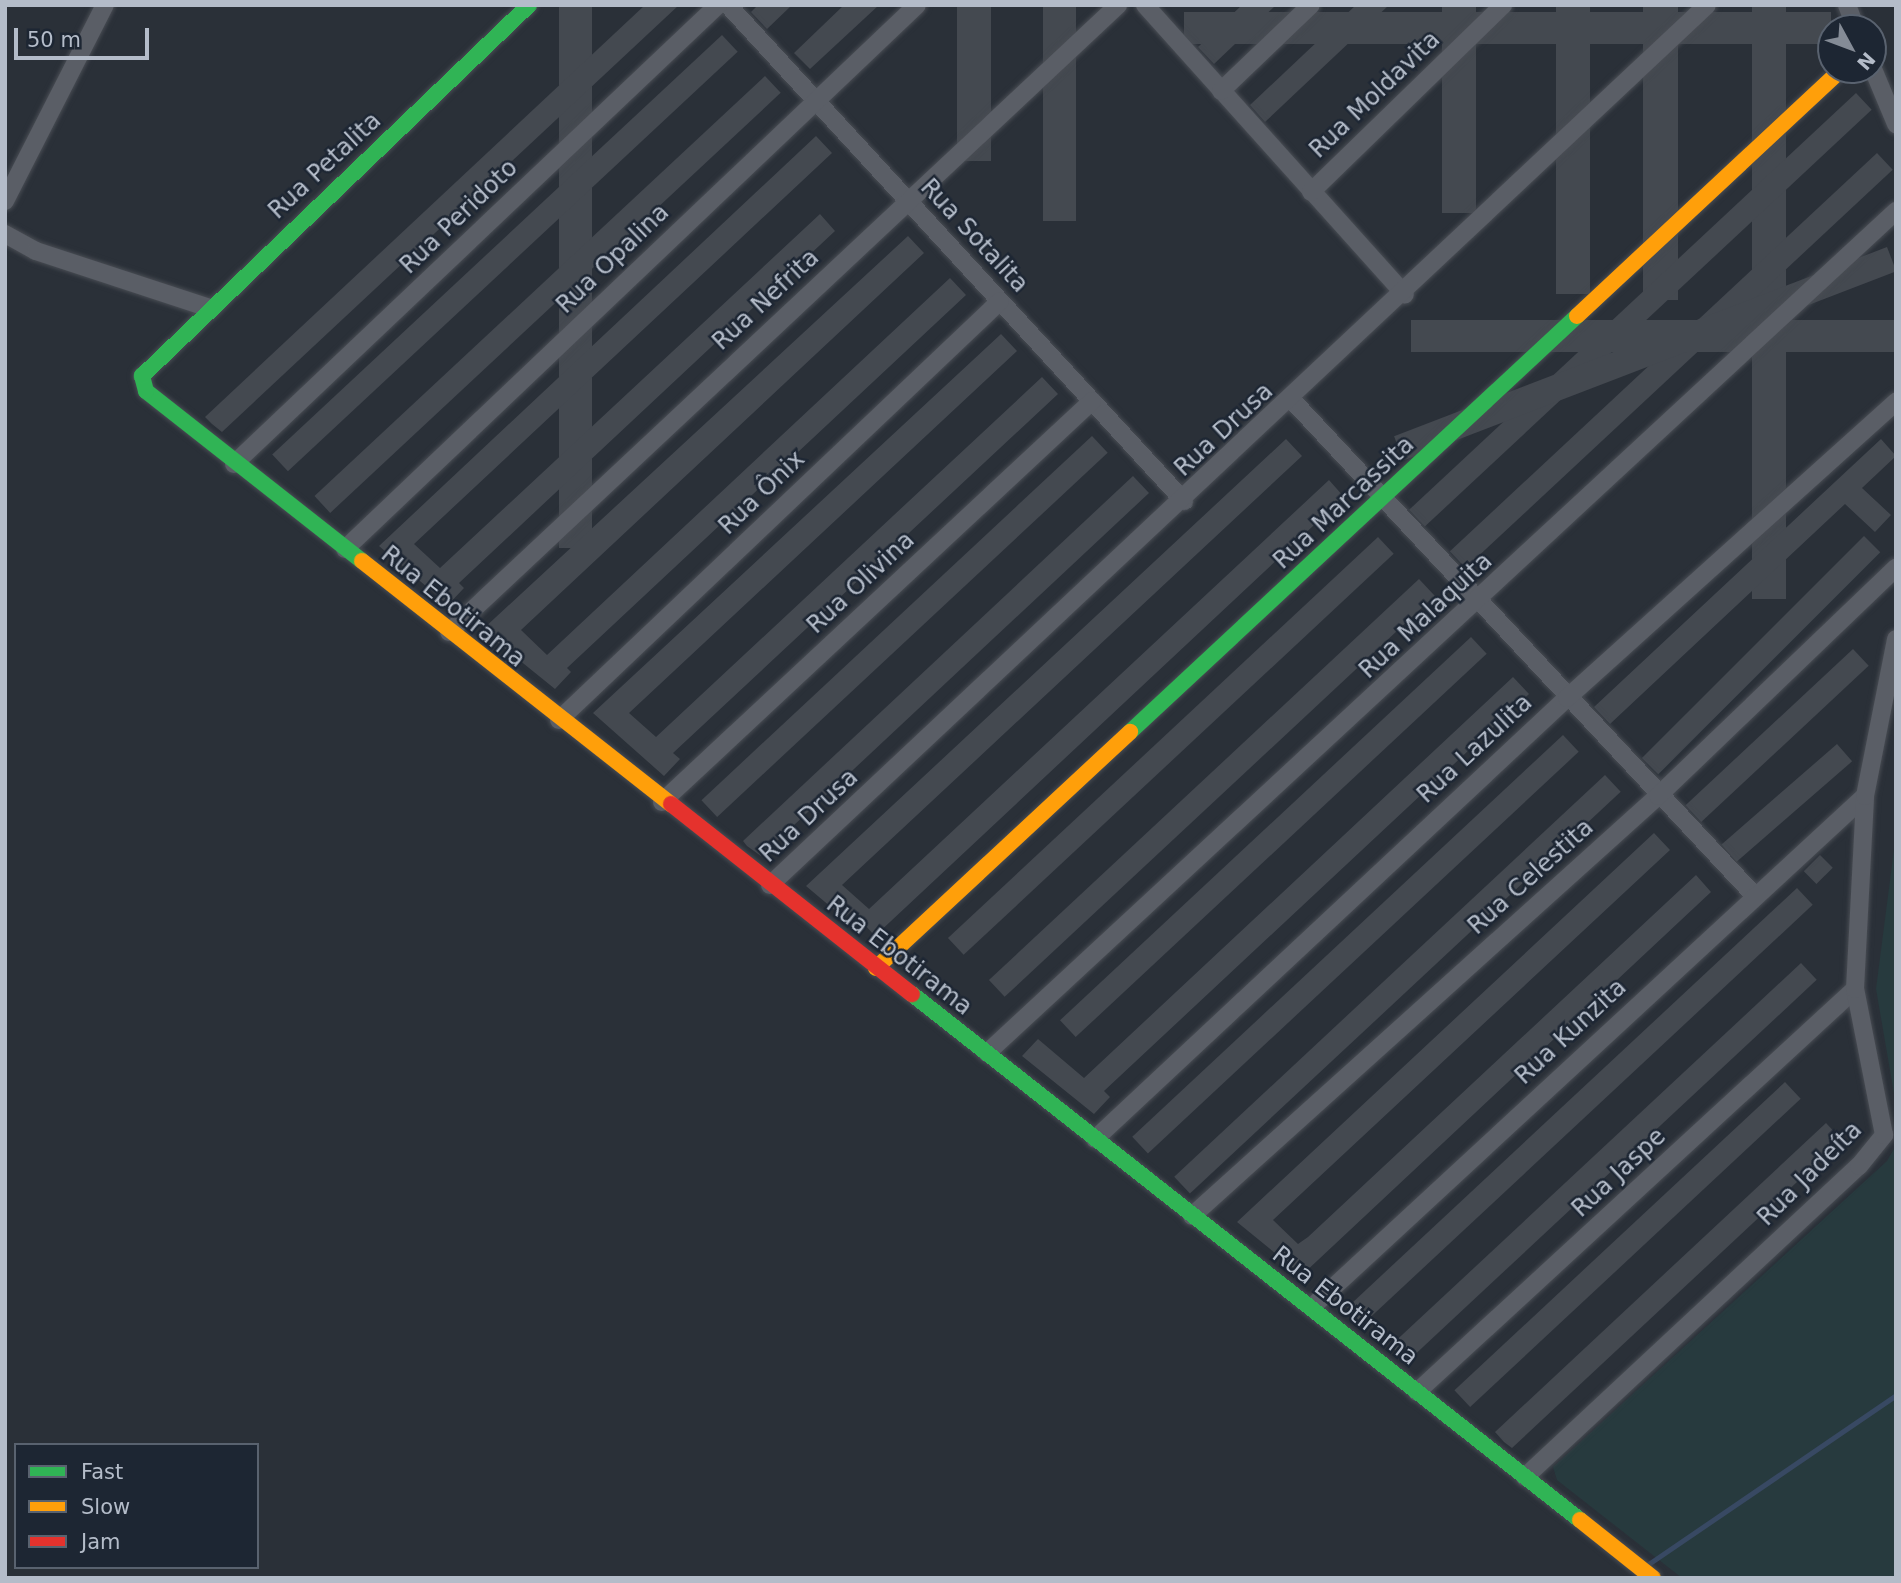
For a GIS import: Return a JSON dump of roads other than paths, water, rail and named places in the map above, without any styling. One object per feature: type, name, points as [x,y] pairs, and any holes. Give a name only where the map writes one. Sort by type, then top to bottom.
[{"type":"street","points":[[5,201],[105,5]]},
{"type":"street","name":"Rua Petalita","points":[[153,361],[529,5]]},
{"type":"street","name":"Rua Peridoto","points":[[234,464],[718,5]]},
{"type":"street","name":"Rua Sotalita","points":[[728,5],[1184,500]]},
{"type":"street","name":"Rua Opalina","points":[[345,549],[917,5]]},
{"type":"street","name":"Rua Nefrita","points":[[449,632],[1118,5]]},
{"type":"street","points":[[1144,5],[1405,295]]},
{"type":"street","points":[[1221,91],[1311,5]]},
{"type":"street","name":"Rua Moldavita","points":[[1311,192],[1503,5]]},
{"type":"street","name":"Rua Drusa","points":[[771,885],[1405,295],[1707,5]]},
{"type":"street","name":"Rua Marcassita","points":[[876,968],[1826,84]]},
{"type":"street","points":[[1879,84],[1896,124]]},
{"type":"street","name":"Rua Malaquita","points":[[987,1053],[1896,211]]},
{"type":"street","points":[[5,234],[36,251],[209,307]]},
{"type":"street","name":"Rua Ônix","points":[[559,720],[1000,301]]},
{"type":"street","name":"Rua Ebotirama","points":[[153,361],[142,376],[146,391],[234,464],[1192,1216],[1312,1307],[1653,1578]]},
{"type":"street","points":[[1292,400],[1658,796],[1754,895]]},
{"type":"street","name":"Rua Olivina","points":[[663,802],[1092,401]]},
{"type":"street","name":"Rua Lazulita","points":[[1095,1139],[1567,698],[1896,402]]},
{"type":"street","name":"Rua Celestita","points":[[1192,1216],[1658,796],[1896,568]]},
{"type":"street","name":"Rua Jadeíta","points":[[1525,1478],[1881,1142],[1884,1113],[1855,989],[1865,796],[1896,639]]},
{"type":"street","name":"Rua Kunzita","points":[[1312,1307],[1754,895],[1865,796]]},
{"type":"street","name":"Rua Jaspe","points":[[1417,1392],[1855,989]]},
{"type":"waterway","points":[[1647,1565],[1896,1395]]}]
